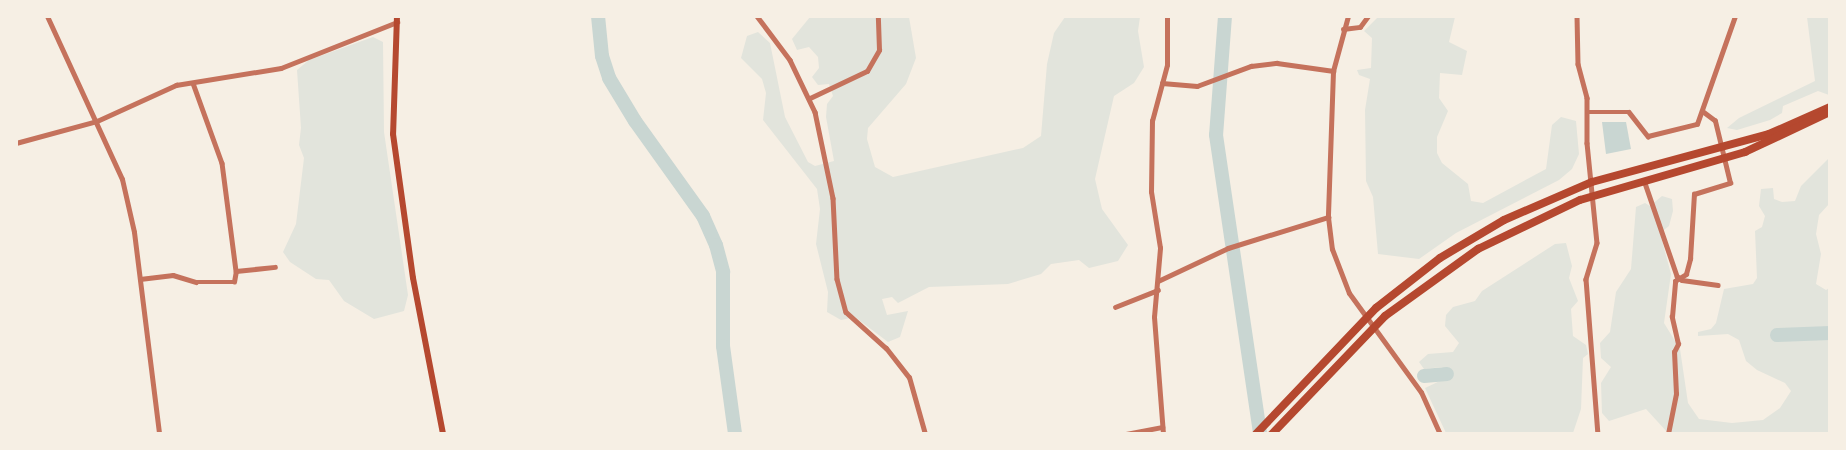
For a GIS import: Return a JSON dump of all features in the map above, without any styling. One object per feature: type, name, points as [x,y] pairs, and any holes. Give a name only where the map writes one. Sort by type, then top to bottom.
[{"type":"highway","points":[[1256,434],[1365,317],[1472,238],[1592,182],[1769,134],[1830,107]]},
{"type":"highway","points":[[1272,433],[1372,328],[1414,292],[1478,249],[1548,212],[1593,195],[1745,152],[1830,112]]},
{"type":"main road","points":[[397,19],[393,134],[413,278],[443,434]]},
{"type":"street","points":[[48,16],[122,179],[140,279],[159,434]]},
{"type":"street","points":[[757,16],[780,42],[810,98],[825,149],[833,198],[841,299],[853,322],[886,348],[909,376],[925,434]]},
{"type":"street","points":[[810,98],[867,70],[879,50],[878,16]]},
{"type":"street","points":[[1126,434],[1162,430],[1154,317],[1160,248],[1152,206],[1152,122],[1168,54],[1167,16]]},
{"type":"street","points":[[1348,16],[1333,71],[1329,217],[1336,264],[1372,328],[1421,392],[1440,434]]},
{"type":"street","points":[[1343,29],[1360,27],[1368,16]]},
{"type":"street","points":[[1577,16],[1577,58],[1587,112],[1597,243],[1586,279],[1598,434]]},
{"type":"street","points":[[1587,112],[1622,110],[1635,117],[1642,134],[1656,136],[1690,128],[1703,112],[1735,16]]},
{"type":"street","points":[[16,143],[97,121],[176,85],[281,68],[397,19]]},
{"type":"street","points":[[1162,83],[1197,86],[1251,66],[1277,63],[1333,71]]},
{"type":"street","points":[[140,279],[173,275],[196,282],[234,282],[236,271],[222,163],[193,83]]},
{"type":"street","points":[[1677,276],[1686,273],[1690,259],[1694,194],[1731,183],[1711,115],[1703,112]]},
{"type":"street","points":[[1644,180],[1677,276],[1672,317],[1678,342],[1673,361],[1676,394],[1668,434]]},
{"type":"street","points":[[1158,281],[1228,248],[1329,217]]},
{"type":"street","points":[[236,271],[274,267]]},
{"type":"street","points":[[1677,276],[1682,280],[1718,285]]},
{"type":"street","points":[[1115,307],[1158,290]]},
{"type":"shaded area","points":[[810,17],[909,17],[916,58],[906,84],[868,128],[867,139],[875,167],[893,177],[1023,148],[1041,136],[1047,64],[1054,33],[1065,17],[1140,17],[1138,31],[1144,67],[1134,83],[1114,96],[1095,179],[1102,209],[1128,245],[1118,261],[1089,268],[1079,260],[1051,264],[1041,274],[1008,284],[929,287],[898,303],[892,297],[882,299],[887,315],[908,311],[900,337],[888,342],[855,317],[841,320],[827,312],[828,292],[816,244],[820,209],[817,189],[763,120],[766,93],[762,79],[741,58],[747,36],[758,32],[770,43],[785,117],[808,162],[815,166],[834,161],[826,117],[827,104],[833,96],[829,84],[818,85],[812,77],[819,68],[818,57],[809,47],[797,50],[792,39]]},
{"type":"shaded area","points":[[1378,17],[1455,17],[1449,42],[1467,51],[1462,75],[1440,73],[1439,98],[1448,111],[1437,137],[1437,153],[1442,163],[1468,184],[1471,201],[1483,203],[1546,169],[1552,125],[1561,117],[1576,121],[1579,154],[1572,169],[1559,180],[1456,233],[1419,259],[1378,254],[1373,197],[1366,181],[1365,110],[1370,79],[1359,75],[1357,70],[1371,68],[1372,38],[1364,31]]},
{"type":"shaded area","points":[[1807,17],[1829,17],[1829,95],[1818,91],[1783,106],[1782,113],[1770,120],[1737,130],[1727,128],[1739,118],[1815,81]]},
{"type":"shaded area","points":[[373,37],[383,42],[384,132],[408,295],[404,311],[374,319],[344,301],[329,280],[316,279],[290,262],[283,252],[296,224],[304,158],[299,145],[301,128],[297,70],[309,60]]},
{"type":"shaded area","points":[[1602,122],[1626,122],[1631,149],[1606,154]]},
{"type":"shaded area","points":[[1829,158],[1829,204],[1819,215],[1816,234],[1821,254],[1816,284],[1826,290],[1829,288],[1829,433],[1668,433],[1646,409],[1609,421],[1602,413],[1601,383],[1611,367],[1601,358],[1600,343],[1610,332],[1616,292],[1631,269],[1636,207],[1645,203],[1650,206],[1662,196],[1672,199],[1673,211],[1669,226],[1660,233],[1671,274],[1664,323],[1680,349],[1688,403],[1699,419],[1732,423],[1763,420],[1780,408],[1791,391],[1785,383],[1757,370],[1746,361],[1739,340],[1728,334],[1698,336],[1698,332],[1711,329],[1716,323],[1724,289],[1753,284],[1757,278],[1755,231],[1762,227],[1765,216],[1759,206],[1761,189],[1773,188],[1774,199],[1782,202],[1795,201],[1801,186]]},
{"type":"shaded area","points":[[1566,243],[1572,266],[1569,278],[1578,301],[1571,309],[1573,336],[1586,345],[1588,354],[1583,358],[1581,409],[1573,433],[1446,433],[1425,388],[1444,379],[1450,372],[1442,367],[1424,369],[1419,362],[1428,354],[1453,352],[1459,343],[1445,326],[1446,315],[1453,307],[1475,301],[1482,291],[1555,244]]},
{"type":"waterway","points":[[598,16],[602,56],[609,78],[635,121],[703,216],[716,245],[723,272],[723,346],[735,434]]},
{"type":"waterway","points":[[1225,16],[1216,135],[1260,434]]},
{"type":"waterway","points":[[1777,335],[1830,333]]},
{"type":"waterway","points":[[1424,376],[1447,374]]}]
